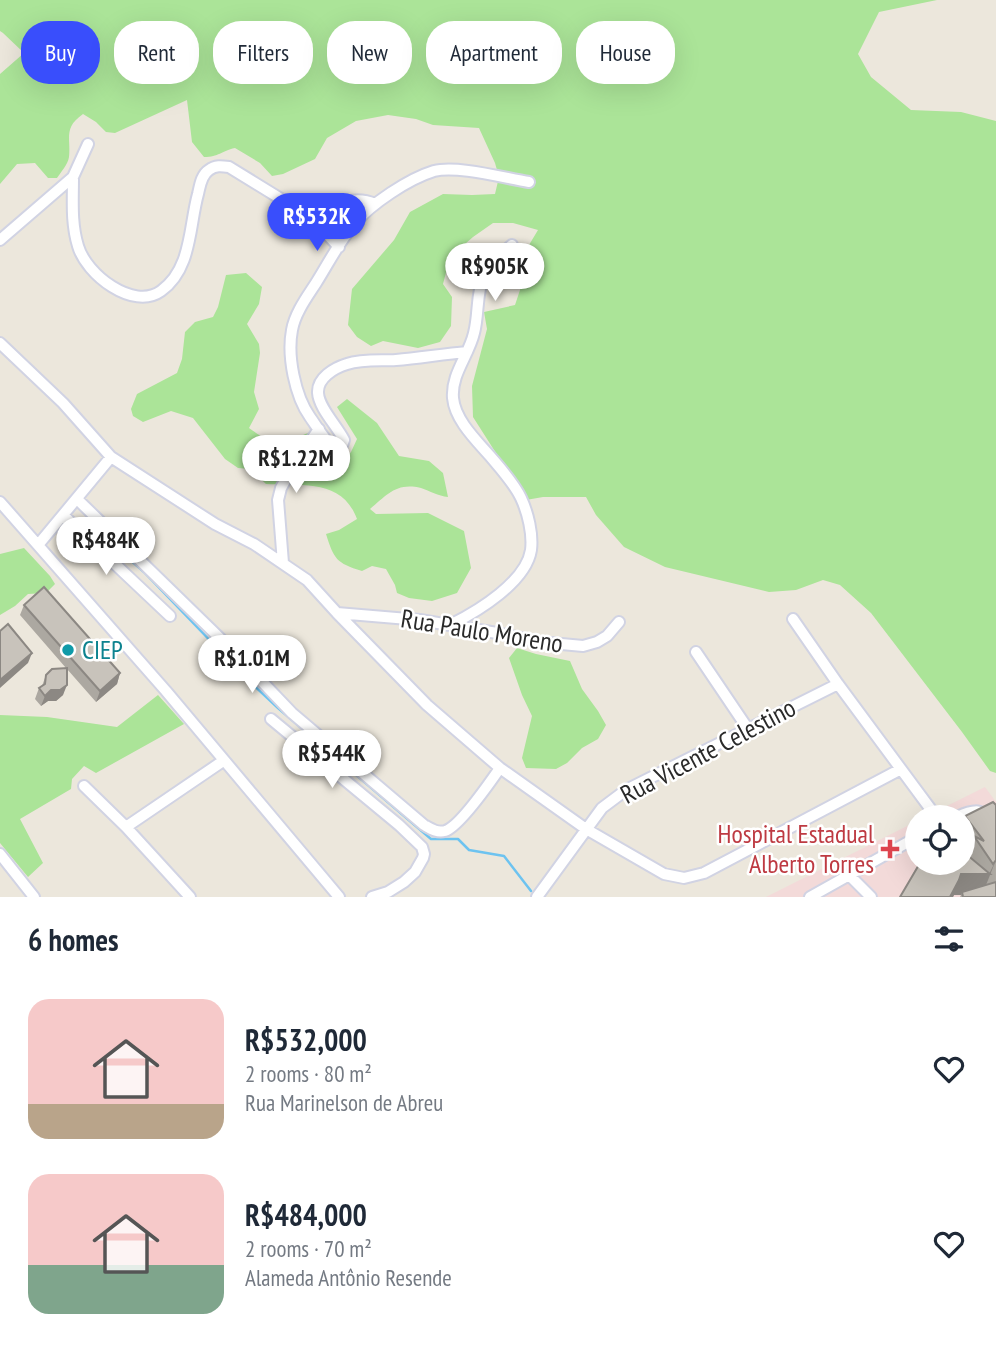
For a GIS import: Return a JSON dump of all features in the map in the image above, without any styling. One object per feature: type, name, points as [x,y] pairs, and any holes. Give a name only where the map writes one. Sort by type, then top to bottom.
[{"type":"street","points":[[88,144],[73,177],[72,225],[79,250],[97,274],[123,294],[142,297],[160,293],[174,280],[187,252],[201,179],[208,170],[219,166],[229,167],[312,218],[339,247]]},
{"type":"street","points":[[467,352],[348,363],[328,373],[320,382],[318,390],[320,403],[344,440],[341,448],[334,448],[306,411],[296,386],[290,347],[292,327],[298,311],[354,224],[375,204],[412,180],[435,171],[452,169],[529,182]]},
{"type":"street","points":[[0,240],[73,177]]},
{"type":"street","points":[[312,218],[342,202],[357,199],[375,204]]},
{"type":"street","points":[[452,624],[472,614],[513,580],[526,565],[531,550],[527,514],[521,496],[471,434],[458,414],[453,398],[455,378],[474,336],[484,275],[491,264],[512,244]]},
{"type":"street","points":[[0,344],[63,403],[111,457],[215,524],[254,544],[307,580],[427,705],[500,768],[586,829],[664,874],[684,878],[704,873],[901,769]]},
{"type":"street","points":[[284,563],[278,500],[281,488],[319,429]]},
{"type":"street","points":[[38,545],[111,457]]},
{"type":"street","points":[[77,499],[229,647],[292,713],[424,825],[436,832],[450,828],[473,804],[500,768]]},
{"type":"street","points":[[0,502],[166,691],[338,897]]},
{"type":"street","points":[[63,515],[170,616]]},
{"type":"street","name":"Rua Paulo Moreno","points":[[337,613],[452,624],[540,642],[583,646],[607,636],[619,622]]},
{"type":"street","points":[[793,618],[928,805]]},
{"type":"street","points":[[696,652],[748,729]]},
{"type":"street","name":"Rua Vicente Celestino","points":[[542,895],[586,829],[603,808],[626,790],[838,684]]},
{"type":"street","points":[[271,719],[422,848],[423,859],[415,872],[388,892],[372,897]]},
{"type":"street","points":[[126,827],[223,761]]},
{"type":"street","points":[[84,786],[190,897]]},
{"type":"street","points":[[975,811],[989,815],[996,823]]},
{"type":"street","points":[[810,897],[905,844]]},
{"type":"street","points":[[0,853],[34,897]]},
{"type":"street","points":[[849,875],[871,897]]},
{"type":"shaded area","name":"Hospital Estadual Alberto Torres","points":[[985,787],[996,802],[996,897],[766,897],[905,827],[905,875],[975,875],[975,805],[949,805]]},
{"type":"green space","points":[[0,0],[937,0],[879,12],[858,54],[871,77],[911,110],[961,112],[996,121],[996,773],[990,771],[871,613],[840,585],[823,580],[796,590],[769,592],[665,567],[624,547],[596,515],[586,497],[543,497],[526,500],[473,417],[472,386],[487,329],[484,312],[515,305],[524,278],[507,268],[523,255],[538,230],[513,223],[493,223],[450,257],[443,284],[452,297],[451,326],[440,342],[418,348],[383,341],[371,346],[357,337],[348,325],[352,289],[394,240],[410,212],[443,194],[495,194],[499,177],[479,128],[433,125],[416,119],[388,115],[356,121],[327,138],[315,159],[283,174],[272,176],[260,163],[235,148],[204,157],[192,142],[187,100],[115,133],[106,132],[83,114],[70,129],[68,160],[57,178],[48,178],[35,163],[17,164],[0,184],[0,74],[21,56],[21,84],[100,84],[100,21],[21,21],[21,50],[0,31]]},
{"type":"green space","points":[[246,273],[262,287],[259,304],[247,324],[259,344],[260,353],[254,392],[259,409],[249,428],[268,440],[278,442],[290,441],[311,432],[327,454],[345,459],[357,439],[337,407],[347,399],[377,423],[399,456],[429,461],[443,473],[448,497],[421,488],[398,488],[370,509],[376,514],[428,513],[464,531],[471,568],[457,593],[432,601],[409,598],[397,593],[386,569],[372,566],[362,571],[337,559],[326,534],[357,519],[350,506],[331,490],[306,485],[266,484],[250,469],[238,468],[225,459],[193,418],[171,411],[143,422],[133,416],[131,409],[137,394],[177,373],[182,359],[185,332],[195,322],[213,317],[226,275]]},
{"type":"green space","points":[[24,548],[55,584],[46,593],[28,594],[0,615],[0,554]]},
{"type":"green space","points":[[517,648],[570,661],[582,689],[606,725],[598,739],[556,769],[526,768],[522,758],[532,716],[509,658]]},
{"type":"green space","points":[[158,695],[184,724],[96,773],[84,766],[72,779],[71,789],[20,819],[43,863],[28,877],[0,843],[0,715],[47,717],[117,727]]},
{"type":"building","name":"CIEP","points":[[44,587],[120,673],[100,691],[24,605]]},
{"type":"building","points":[[8,624],[32,653],[0,680],[0,631]]},
{"type":"building","points":[[67,668],[67,685],[60,690],[51,690],[45,696],[39,688],[45,684],[46,675],[52,669]]},
{"type":"building","points":[[993,802],[996,805],[996,860],[993,864],[975,837],[984,841],[975,829],[975,811]]},
{"type":"building","points":[[975,862],[990,874],[975,874]]},
{"type":"building","points":[[913,875],[961,875],[950,897],[900,897]]},
{"type":"building","points":[[996,882],[996,897],[963,897],[962,892]]},
{"type":"waterway","points":[[90,524],[144,572],[278,708],[431,839],[458,839],[469,850],[504,856],[531,891]]},
{"type":"place","name":"CIEP","points":[[68,650]]},
{"type":"place","name":"Hospital Estadual Alberto Torres","points":[[890,849]]}]
